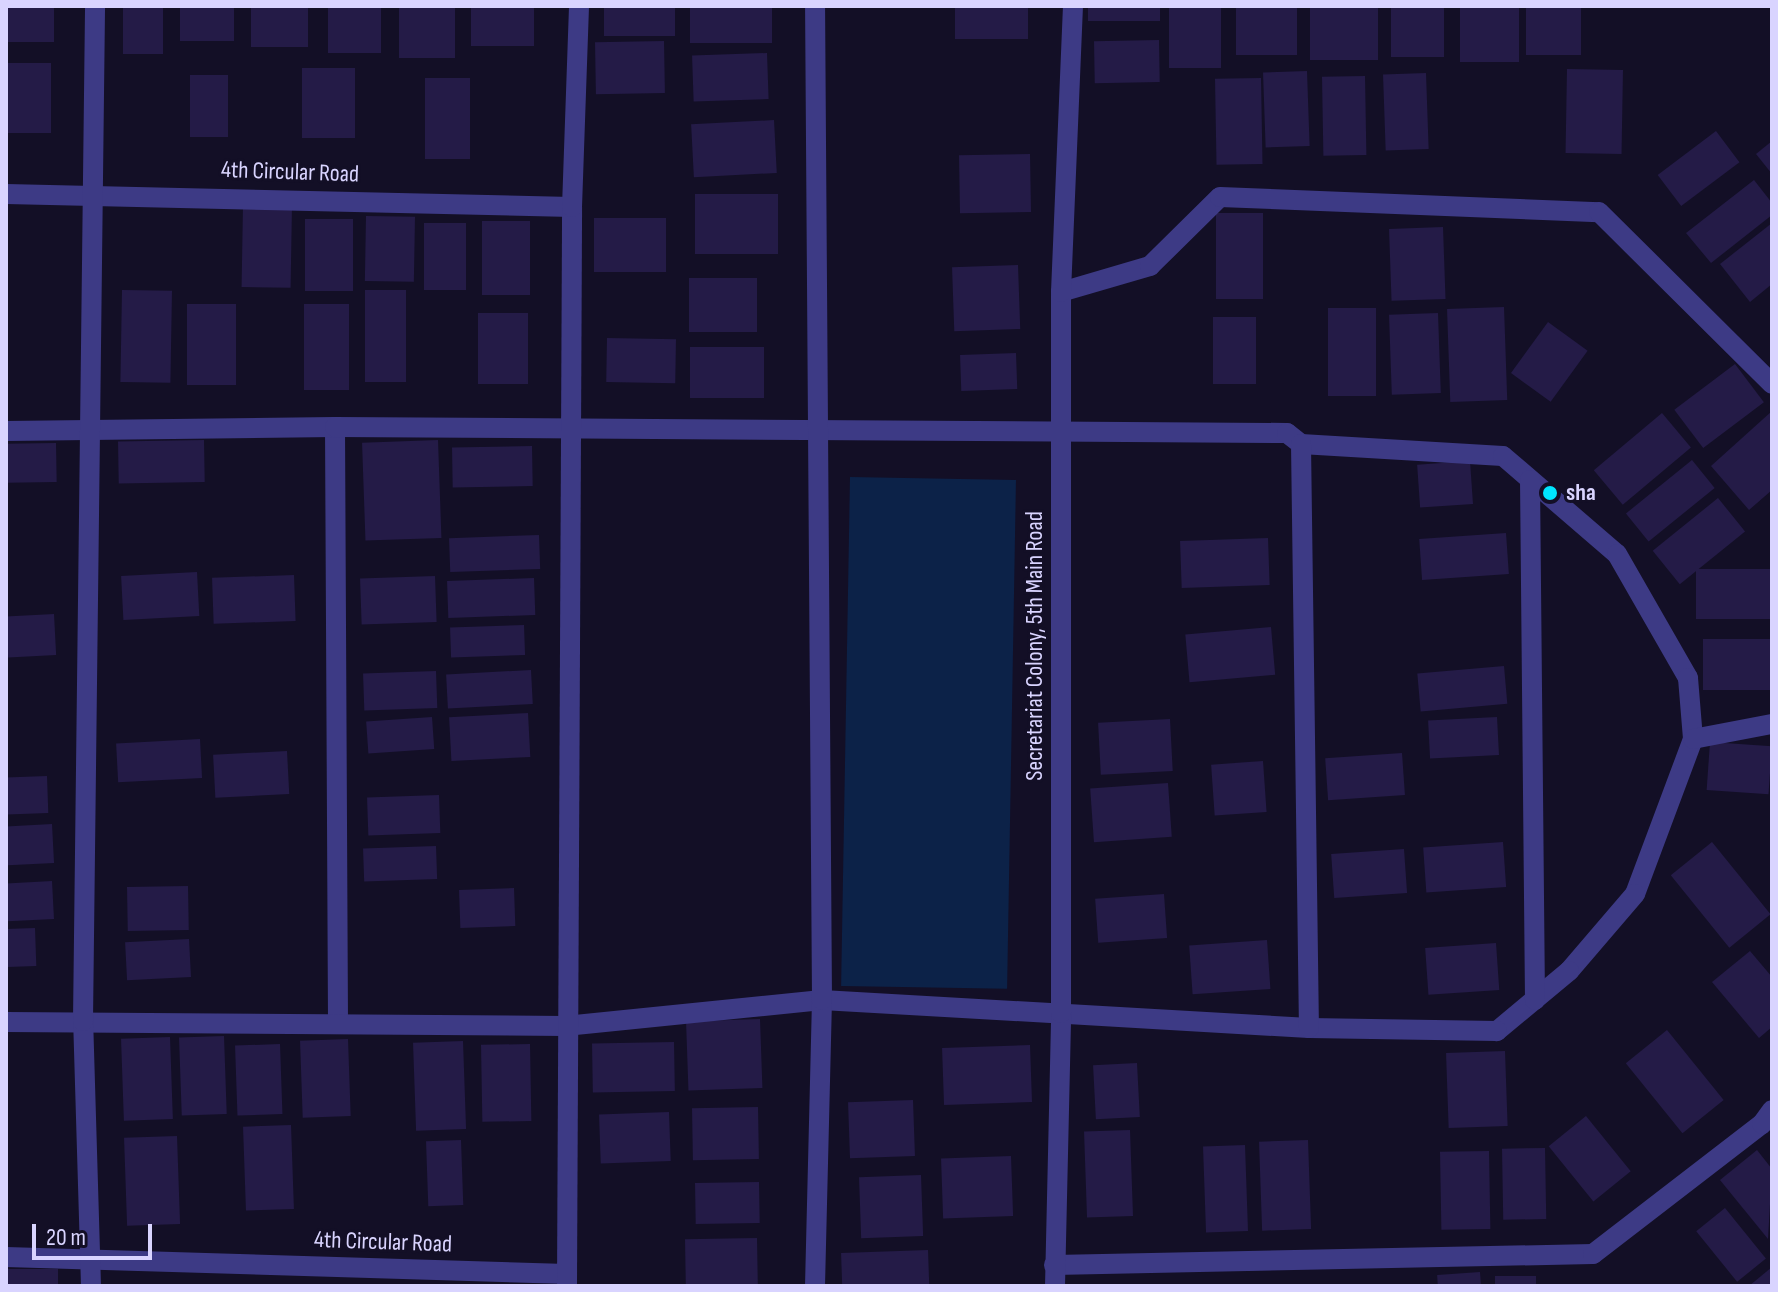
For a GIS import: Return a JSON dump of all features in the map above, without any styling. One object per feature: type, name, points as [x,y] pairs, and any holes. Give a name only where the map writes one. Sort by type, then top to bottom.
[{"type":"street","points":[[91,1286],[83,1021],[95,6]]},
{"type":"street","points":[[567,1280],[565,1026],[572,207],[579,6]]},
{"type":"street","points":[[815,6],[822,432],[822,1000],[815,1286]]},
{"type":"street","name":"Secretariat Colony, 5th Main Road","points":[[1054,1276],[1061,1013],[1061,292],[1073,6]]},
{"type":"street","name":"4th Circular Road","points":[[6,194],[94,193],[572,207]]},
{"type":"street","points":[[1061,292],[1150,266],[1220,197],[1599,212],[1770,378]]},
{"type":"street","points":[[335,427],[338,1024]]},
{"type":"street","points":[[6,431],[335,427],[1060,435],[1287,433],[1301,444],[1503,456],[1617,554],[1688,678],[1693,739],[1635,894],[1569,971],[1497,1031],[1309,1028],[822,1000],[565,1026],[6,1022]]},
{"type":"street","points":[[1301,444],[1309,1028]]},
{"type":"street","points":[[1530,480],[1535,1000]]},
{"type":"street","points":[[1693,739],[1772,724]]},
{"type":"street","points":[[1054,1276],[1593,1254],[1769,1123]]},
{"type":"street","name":"4th Circular Road","points":[[6,1257],[88,1257],[567,1280]]},
{"type":"water","points":[[850,477],[1016,480],[1007,989],[841,986]]},
{"type":"building","points":[[6,6],[54,6],[54,42],[6,42]]},
{"type":"building","points":[[123,6],[163,6],[163,54],[123,54]]},
{"type":"building","points":[[180,6],[234,6],[234,41],[180,41]]},
{"type":"building","points":[[251,6],[308,6],[308,47],[251,47]]},
{"type":"building","points":[[328,6],[381,6],[381,53],[328,53]]},
{"type":"building","points":[[399,6],[455,6],[455,58],[399,58]]},
{"type":"building","points":[[471,6],[534,6],[534,46],[471,46]]},
{"type":"building","points":[[604,6],[675,6],[675,36],[604,36]]},
{"type":"building","points":[[690,6],[772,6],[772,43],[690,43]]},
{"type":"building","points":[[955,6],[1028,6],[1028,39],[955,39]]},
{"type":"building","points":[[1088,6],[1160,6],[1160,21],[1088,21]]},
{"type":"building","points":[[1169,6],[1221,6],[1221,68],[1169,68]]},
{"type":"building","points":[[1236,6],[1297,6],[1297,55],[1236,55]]},
{"type":"building","points":[[1310,6],[1378,6],[1378,60],[1310,60]]},
{"type":"building","points":[[1391,6],[1444,6],[1444,57],[1391,57]]},
{"type":"building","points":[[1460,6],[1519,6],[1519,62],[1460,62]]},
{"type":"building","points":[[1526,6],[1581,6],[1581,55],[1526,55]]},
{"type":"building","points":[[1159,40],[1160,82],[1095,83],[1094,41]]},
{"type":"building","points":[[664,41],[665,93],[596,94],[595,42]]},
{"type":"building","points":[[767,53],[769,99],[694,102],[692,56]]},
{"type":"building","points":[[6,63],[51,63],[51,133],[6,133]]},
{"type":"building","points":[[302,68],[355,68],[355,138],[302,138]]},
{"type":"building","points":[[1567,69],[1623,70],[1622,154],[1566,153]]},
{"type":"building","points":[[1307,71],[1310,146],[1266,147],[1263,73]]},
{"type":"building","points":[[1426,73],[1429,149],[1386,150],[1383,75]]},
{"type":"building","points":[[190,75],[228,75],[228,137],[190,137]]},
{"type":"building","points":[[1365,76],[1366,155],[1323,156],[1322,77]]},
{"type":"building","points":[[425,78],[470,78],[470,159],[425,159]]},
{"type":"building","points":[[1261,78],[1263,164],[1217,165],[1215,79]]},
{"type":"building","points":[[774,120],[777,173],[694,177],[691,124]]},
{"type":"building","points":[[1716,131],[1739,162],[1681,206],[1658,175]]},
{"type":"building","points":[[1772,141],[1772,174],[1756,154]]},
{"type":"building","points":[[1030,154],[1031,212],[960,213],[959,155]]},
{"type":"building","points":[[1754,180],[1772,203],[1772,215],[1711,263],[1686,233]]},
{"type":"building","points":[[695,194],[778,194],[778,254],[695,254]]},
{"type":"building","points":[[243,205],[292,206],[291,288],[242,287]]},
{"type":"building","points":[[1216,213],[1263,213],[1263,299],[1216,299]]},
{"type":"building","points":[[366,216],[415,217],[414,282],[365,281]]},
{"type":"building","points":[[594,218],[666,218],[666,272],[594,272]]},
{"type":"building","points":[[305,219],[353,219],[353,291],[305,291]]},
{"type":"building","points":[[482,221],[530,221],[530,295],[482,295]]},
{"type":"building","points":[[424,223],[466,223],[466,290],[424,290]]},
{"type":"building","points":[[1772,223],[1772,284],[1750,302],[1720,264]]},
{"type":"building","points":[[1443,227],[1446,299],[1392,301],[1389,229]]},
{"type":"building","points":[[1018,265],[1020,329],[954,331],[952,267]]},
{"type":"building","points":[[689,278],[757,278],[757,332],[689,332]]},
{"type":"building","points":[[122,290],[172,291],[170,383],[120,382]]},
{"type":"building","points":[[365,290],[406,290],[406,382],[365,382]]},
{"type":"building","points":[[187,304],[236,304],[236,385],[187,385]]},
{"type":"building","points":[[304,304],[349,304],[349,390],[304,390]]},
{"type":"building","points":[[1504,307],[1507,400],[1450,402],[1447,309]]},
{"type":"building","points":[[1328,308],[1376,308],[1376,396],[1328,396]]},
{"type":"building","points":[[478,313],[528,313],[528,384],[478,384]]},
{"type":"building","points":[[1438,313],[1441,393],[1392,395],[1389,315]]},
{"type":"building","points":[[1213,317],[1256,317],[1256,384],[1213,384]]},
{"type":"building","points":[[1548,322],[1588,351],[1551,402],[1511,373]]},
{"type":"building","points":[[607,338],[676,339],[675,383],[606,382]]},
{"type":"building","points":[[690,347],[764,347],[764,398],[690,398]]},
{"type":"building","points":[[1016,353],[1017,389],[961,391],[960,355]]},
{"type":"building","points":[[1735,364],[1764,402],[1703,448],[1674,410]]},
{"type":"building","points":[[1772,411],[1772,490],[1749,510],[1711,466]]},
{"type":"building","points":[[1662,413],[1691,447],[1623,505],[1594,470]]},
{"type":"building","points":[[204,440],[205,482],[119,483],[118,442]]},
{"type":"building","points":[[438,440],[441,538],[365,541],[362,443]]},
{"type":"building","points":[[56,443],[57,482],[7,483],[6,444]]},
{"type":"building","points":[[532,446],[533,486],[453,487],[452,447]]},
{"type":"building","points":[[1692,460],[1715,488],[1649,541],[1626,513]]},
{"type":"building","points":[[1470,461],[1473,504],[1420,508],[1417,465]]},
{"type":"building","points":[[1718,498],[1745,531],[1680,584],[1653,551]]},
{"type":"building","points":[[1506,533],[1509,574],[1422,580],[1419,539]]},
{"type":"building","points":[[539,535],[540,569],[450,572],[449,538]]},
{"type":"building","points":[[1268,538],[1270,585],[1182,588],[1180,541]]},
{"type":"building","points":[[1696,569],[1772,569],[1772,619],[1696,619]]},
{"type":"building","points":[[197,572],[199,616],[123,620],[121,576]]},
{"type":"building","points":[[294,575],[296,621],[214,624],[212,578]]},
{"type":"building","points":[[435,576],[437,622],[362,625],[360,579]]},
{"type":"building","points":[[534,578],[535,615],[448,618],[447,581]]},
{"type":"building","points":[[54,614],[56,655],[8,657],[6,617]]},
{"type":"building","points":[[524,625],[525,655],[451,658],[450,628]]},
{"type":"building","points":[[1271,627],[1275,675],[1190,682],[1185,634]]},
{"type":"building","points":[[1703,639],[1772,639],[1772,690],[1703,690]]},
{"type":"building","points":[[1504,666],[1507,704],[1421,711],[1417,674]]},
{"type":"building","points":[[531,670],[533,704],[448,708],[446,674]]},
{"type":"building","points":[[436,671],[437,708],[364,711],[363,674]]},
{"type":"building","points":[[528,713],[530,757],[451,761],[449,717]]},
{"type":"building","points":[[432,717],[434,749],[368,754],[366,722]]},
{"type":"building","points":[[1497,717],[1499,755],[1430,759],[1428,721]]},
{"type":"building","points":[[1170,719],[1173,771],[1101,775],[1098,723]]},
{"type":"building","points":[[200,739],[202,778],[118,782],[116,743]]},
{"type":"building","points":[[1710,742],[1772,746],[1769,794],[1707,790]]},
{"type":"building","points":[[287,751],[289,794],[215,798],[213,755]]},
{"type":"building","points":[[1402,753],[1405,795],[1328,800],[1325,758]]},
{"type":"building","points":[[1263,761],[1267,812],[1215,816],[1211,765]]},
{"type":"building","points":[[47,776],[48,813],[7,814],[6,777]]},
{"type":"building","points":[[1168,783],[1172,837],[1094,842],[1090,788]]},
{"type":"building","points":[[439,795],[440,833],[368,835],[367,798]]},
{"type":"building","points":[[52,824],[54,863],[8,865],[6,826]]},
{"type":"building","points":[[1503,842],[1506,887],[1426,892],[1423,848]]},
{"type":"building","points":[[1712,842],[1771,914],[1729,948],[1671,875]]},
{"type":"building","points":[[436,846],[437,879],[364,882],[363,849]]},
{"type":"building","points":[[1404,849],[1407,893],[1334,898],[1331,854]]},
{"type":"building","points":[[52,881],[54,919],[8,921],[6,883]]},
{"type":"building","points":[[188,886],[189,930],[128,931],[127,887]]},
{"type":"building","points":[[514,888],[515,926],[460,928],[459,890]]},
{"type":"building","points":[[1164,894],[1167,938],[1098,943],[1095,899]]},
{"type":"building","points":[[35,928],[36,966],[7,967],[6,929]]},
{"type":"building","points":[[189,939],[191,977],[127,980],[125,942]]},
{"type":"building","points":[[1267,940],[1270,989],[1193,994],[1189,945]]},
{"type":"building","points":[[1496,943],[1499,990],[1428,995],[1425,948]]},
{"type":"building","points":[[1750,951],[1772,977],[1772,1027],[1759,1038],[1712,982]]},
{"type":"building","points":[[760,1019],[762,1088],[688,1091],[686,1022]]},
{"type":"building","points":[[1667,1030],[1724,1100],[1682,1133],[1626,1063]]},
{"type":"building","points":[[224,1036],[227,1114],[182,1116],[179,1038]]},
{"type":"building","points":[[170,1037],[173,1119],[124,1121],[121,1039]]},
{"type":"building","points":[[348,1039],[351,1116],[303,1118],[300,1041]]},
{"type":"building","points":[[463,1041],[466,1129],[416,1131],[413,1043]]},
{"type":"building","points":[[674,1042],[675,1091],[593,1092],[592,1043]]},
{"type":"building","points":[[280,1044],[282,1114],[237,1116],[235,1046]]},
{"type":"building","points":[[530,1044],[531,1121],[482,1122],[481,1045]]},
{"type":"building","points":[[1030,1045],[1032,1102],[944,1105],[942,1048]]},
{"type":"building","points":[[1505,1051],[1508,1126],[1449,1128],[1446,1053]]},
{"type":"building","points":[[1137,1063],[1140,1117],[1096,1119],[1093,1065]]},
{"type":"building","points":[[913,1100],[915,1156],[850,1158],[848,1102]]},
{"type":"building","points":[[758,1107],[759,1159],[693,1160],[692,1108]]},
{"type":"building","points":[[669,1112],[671,1161],[601,1163],[599,1114]]},
{"type":"building","points":[[1586,1116],[1631,1171],[1593,1201],[1549,1146]]},
{"type":"building","points":[[291,1125],[294,1209],[246,1211],[243,1127]]},
{"type":"building","points":[[1130,1130],[1133,1216],[1087,1218],[1084,1132]]},
{"type":"building","points":[[177,1136],[180,1224],[127,1226],[124,1138]]},
{"type":"building","points":[[461,1140],[463,1205],[428,1206],[426,1141]]},
{"type":"building","points":[[1308,1140],[1311,1229],[1262,1231],[1259,1142]]},
{"type":"building","points":[[1245,1145],[1248,1231],[1206,1232],[1203,1146]]},
{"type":"building","points":[[1545,1148],[1546,1219],[1503,1220],[1502,1149]]},
{"type":"building","points":[[1757,1150],[1772,1169],[1768,1239],[1720,1180]]},
{"type":"building","points":[[1489,1151],[1490,1229],[1441,1230],[1440,1152]]},
{"type":"building","points":[[1011,1156],[1013,1216],[943,1218],[941,1158]]},
{"type":"building","points":[[921,1175],[923,1236],[861,1238],[859,1177]]},
{"type":"building","points":[[759,1182],[760,1223],[696,1224],[695,1183]]},
{"type":"building","points":[[1725,1208],[1766,1259],[1737,1282],[1696,1231]]},
{"type":"building","points":[[757,1238],[758,1286],[686,1286],[685,1239]]},
{"type":"building","points":[[928,1250],[929,1286],[842,1286],[841,1253]]},
{"type":"building","points":[[1772,1267],[1772,1286],[1749,1286]]},
{"type":"building","points":[[6,1269],[58,1269],[58,1286],[6,1286]]},
{"type":"building","points":[[1480,1272],[1481,1286],[1438,1286],[1437,1275]]},
{"type":"building","points":[[1495,1276],[1536,1276],[1536,1286],[1495,1286]]},
{"type":"place","name":"sha","points":[[1550,493]]}]
